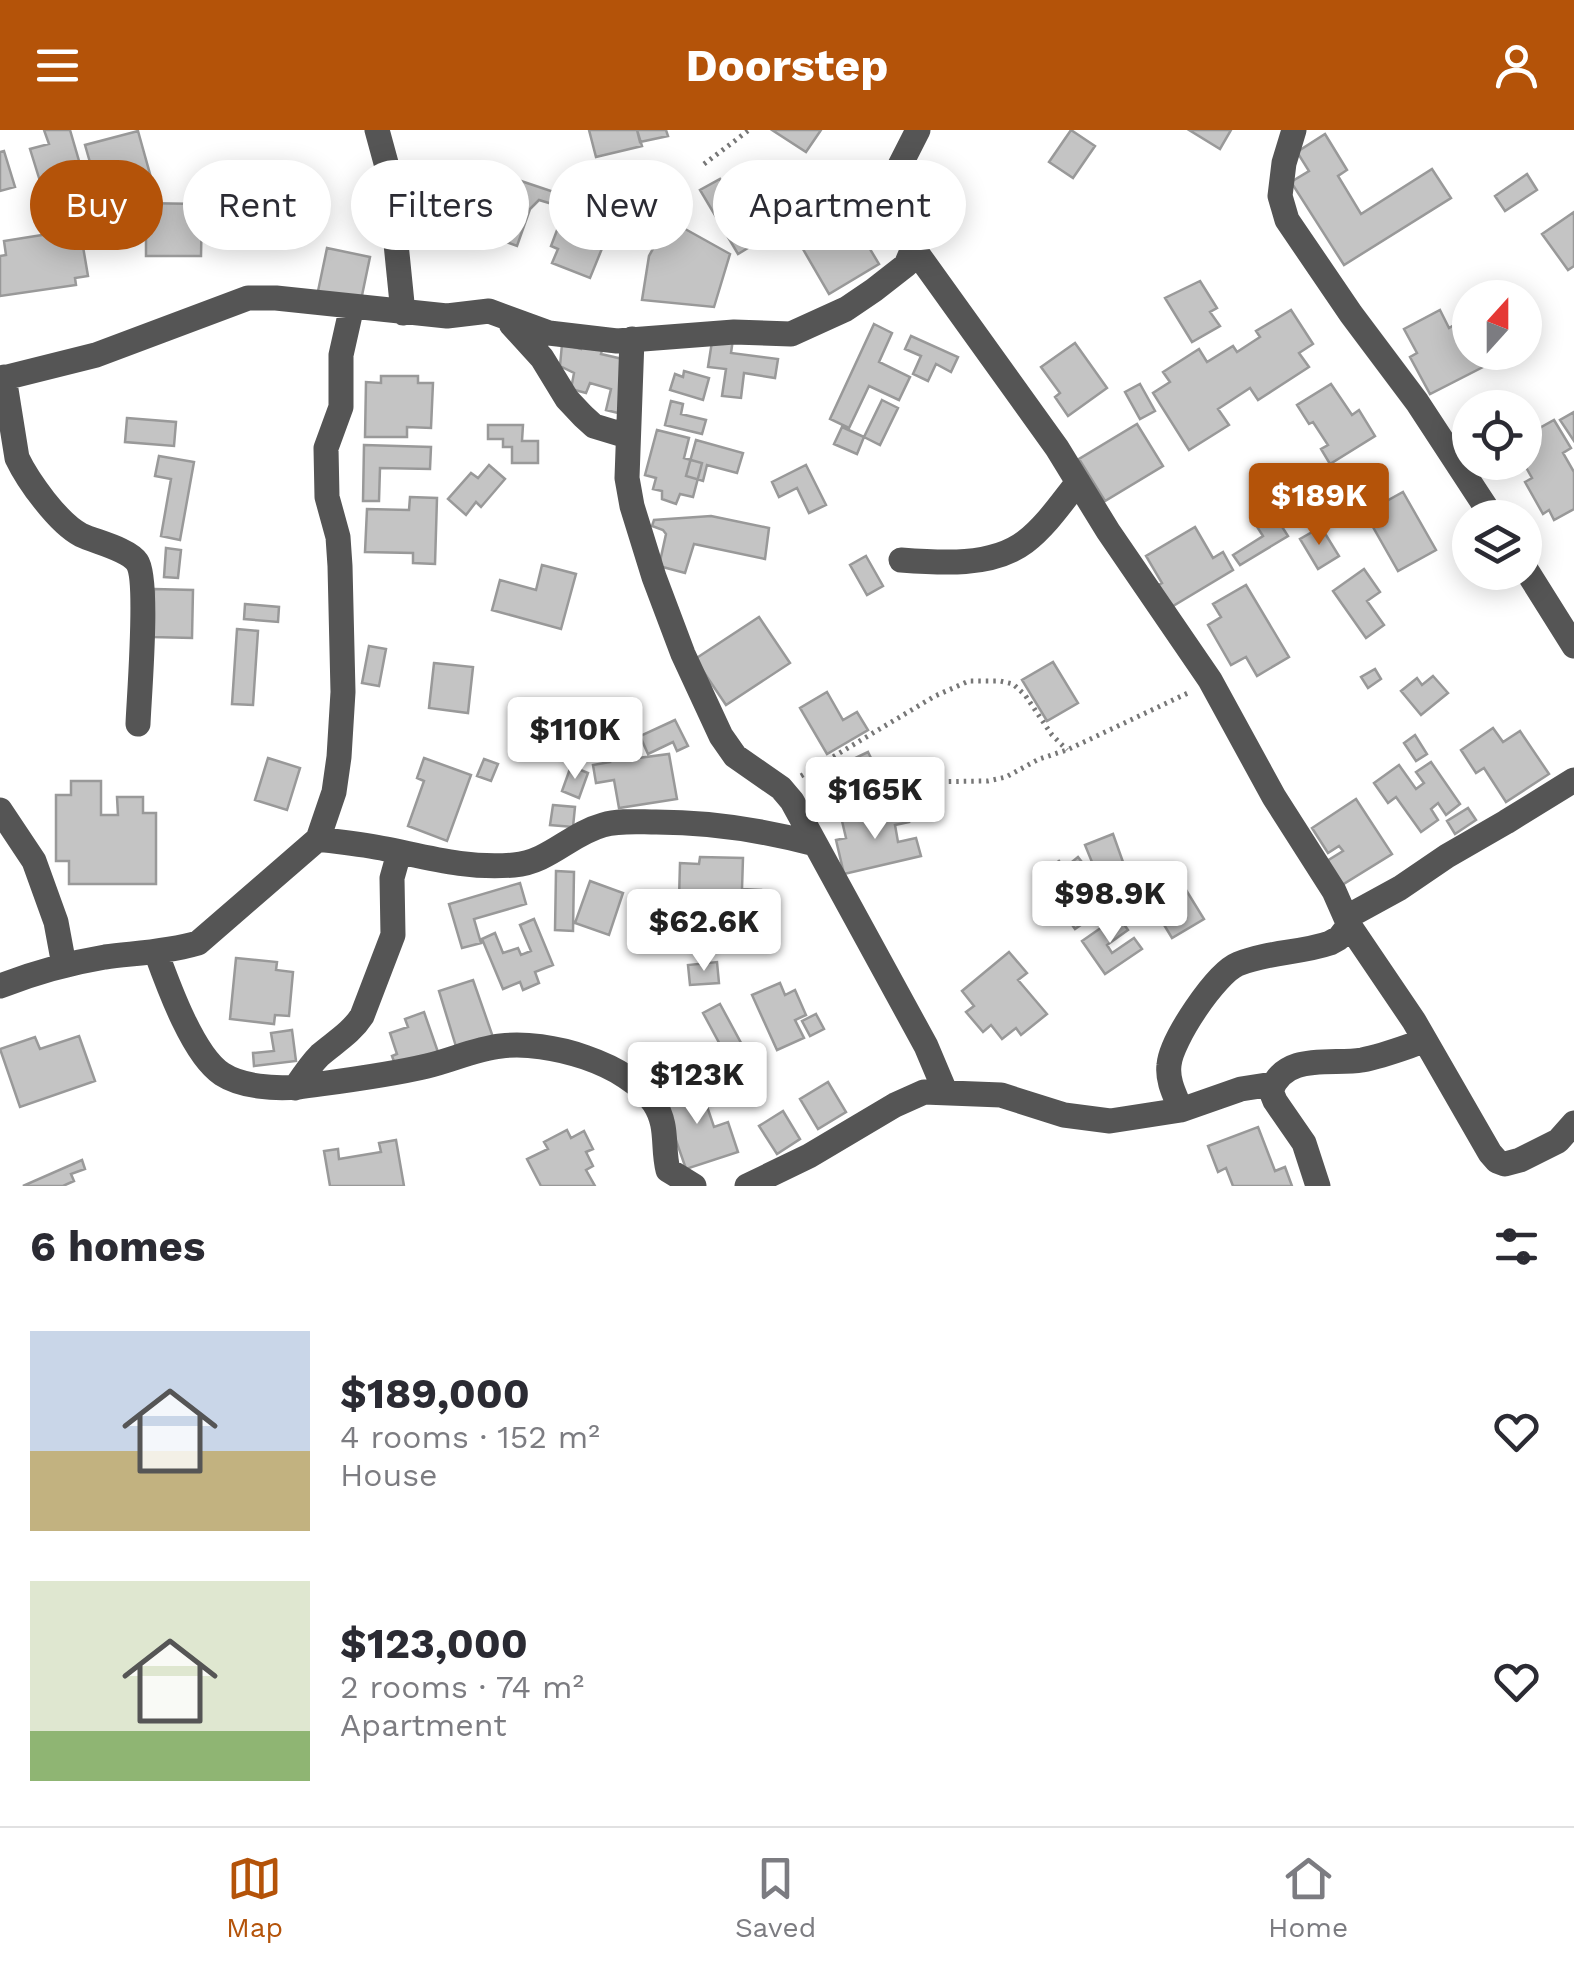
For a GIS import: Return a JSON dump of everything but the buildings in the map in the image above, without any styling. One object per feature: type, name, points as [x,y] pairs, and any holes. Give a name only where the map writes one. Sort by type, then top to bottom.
[{"type":"street","points":[[376,130],[388,174],[403,313]]},
{"type":"street","points":[[904,160],[918,130]]},
{"type":"street","points":[[1294,130],[1280,196],[1287,220],[1417,402],[1480,500]]},
{"type":"street","points":[[138,724],[144,602],[139,566],[127,554],[77,533],[28,477],[17,458],[2,378],[96,355],[248,298],[456,317],[490,311],[549,333],[617,341],[734,332],[791,334],[846,309],[874,290],[906,265],[912,250]]},
{"type":"street","points":[[917,250],[1056,448],[1210,680],[1274,796],[1334,891],[1348,921],[1414,1021],[1479,1136],[1505,1164],[1558,1141],[1574,1123]]},
{"type":"street","points":[[0,986],[64,965],[198,944],[318,839],[334,792],[344,692],[338,537],[327,496],[326,448],[340,407],[341,355],[352,306]]},
{"type":"street","points":[[504,316],[542,358],[566,399],[583,416],[594,426],[627,436]]},
{"type":"street","points":[[632,339],[627,478],[654,577],[689,668],[732,753],[781,788],[792,801],[926,1046],[945,1091]]},
{"type":"street","points":[[901,560],[966,561],[1012,549],[1040,527],[1078,482]]},
{"type":"street","points":[[1539,590],[1574,646]]},
{"type":"street","points":[[1181,1110],[1169,1077],[1170,1059],[1176,1040],[1223,973],[1248,960],[1330,943],[1339,938],[1348,921],[1574,780]]},
{"type":"street","points":[[0,810],[34,861],[56,922],[64,965]]},
{"type":"street","points":[[318,839],[450,864],[510,866],[528,864],[573,837],[606,824],[730,825],[815,844]]},
{"type":"street","points":[[295,1088],[321,1054],[355,1027],[362,1016],[392,935],[392,878],[400,852]]},
{"type":"street","points":[[156,952],[172,996],[204,1055],[218,1072],[234,1080],[295,1088],[428,1066],[503,1046],[540,1046],[570,1053],[630,1078],[655,1104],[666,1140],[668,1170],[694,1186]]},
{"type":"street","points":[[1318,1186],[1304,1144],[1274,1101],[1273,1084],[1282,1074],[1303,1064],[1364,1060],[1424,1041]]},
{"type":"street","points":[[747,1186],[924,1092],[1001,1095],[1064,1115],[1110,1121],[1181,1110],[1242,1089],[1273,1084]]},
{"type":"street","points":[[1496,1158],[1504,1186]]},
{"type":"path","points":[[704,164],[748,130]]},
{"type":"path","points":[[781,788],[945,691],[969,681],[1000,680],[1013,684],[1066,750]]},
{"type":"path","points":[[885,797],[914,782],[988,781],[1006,777],[1186,695],[1210,680]]}]
